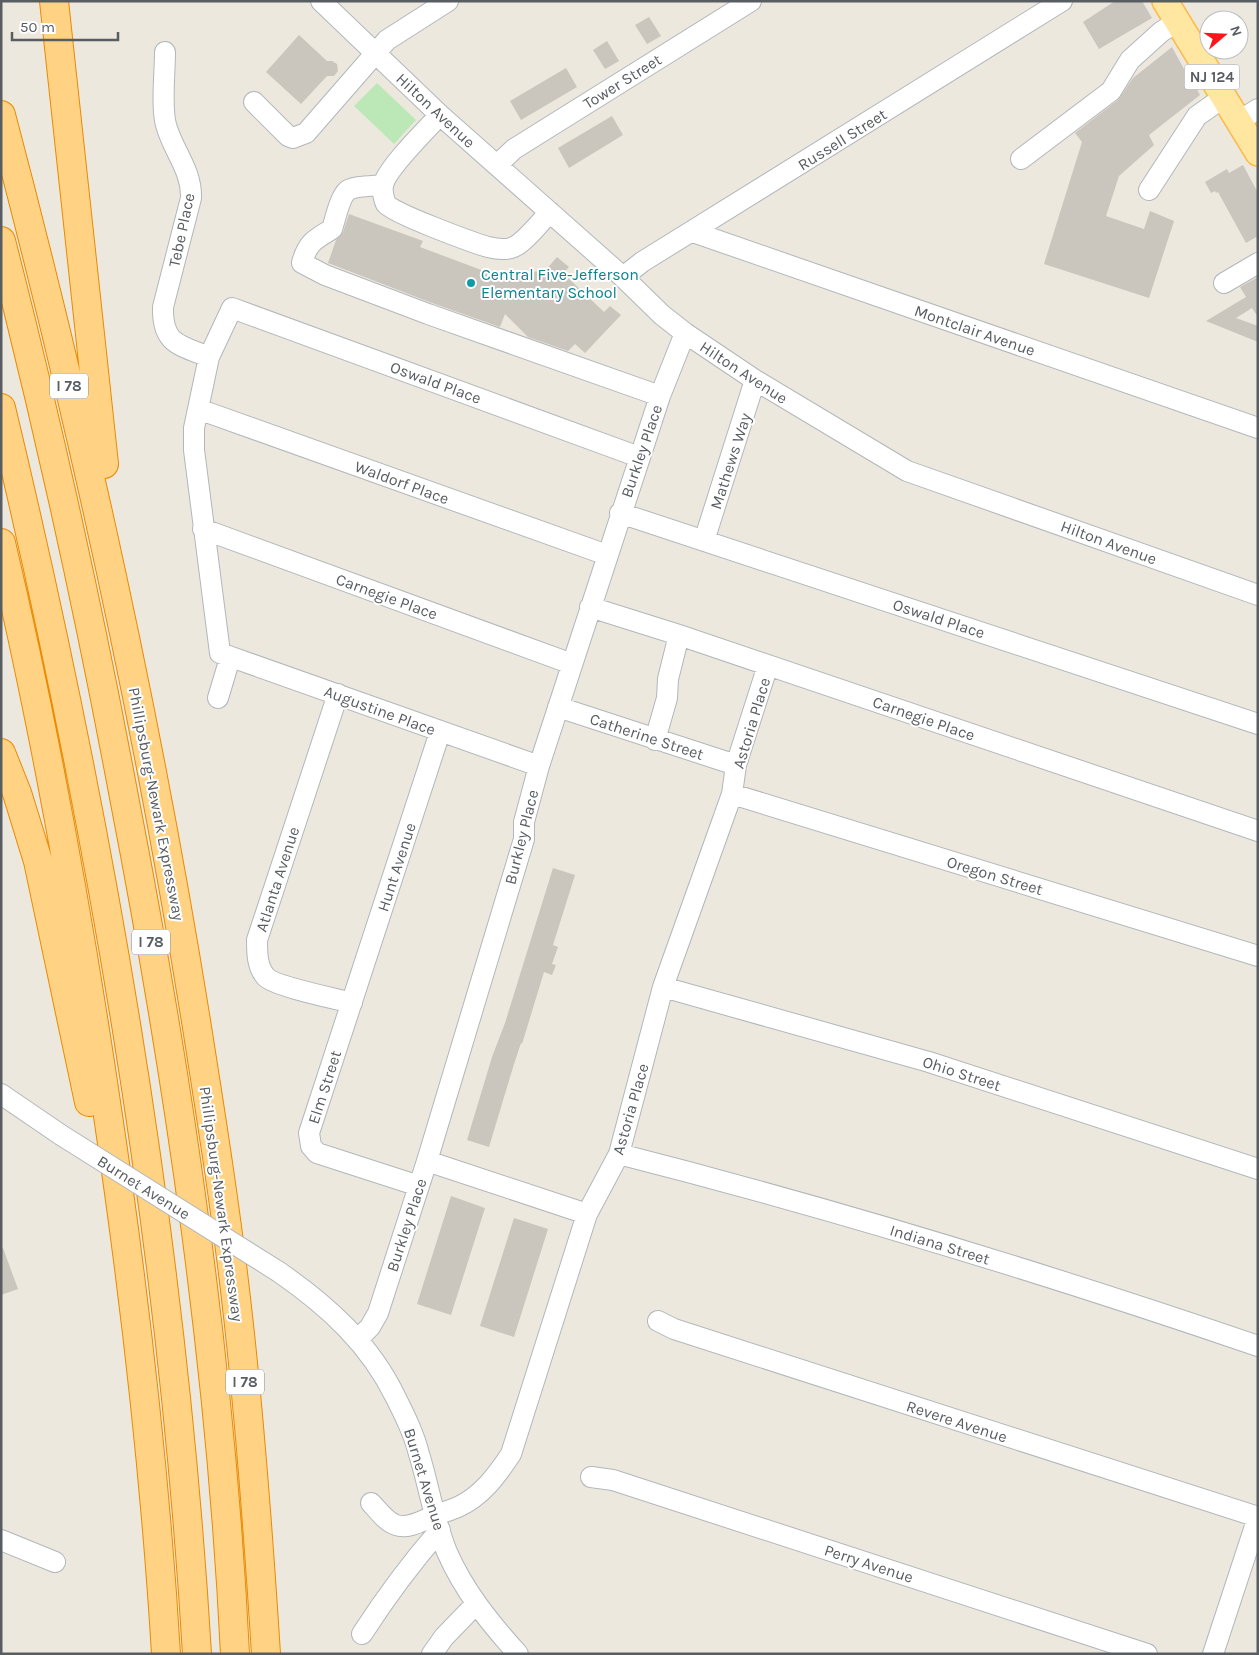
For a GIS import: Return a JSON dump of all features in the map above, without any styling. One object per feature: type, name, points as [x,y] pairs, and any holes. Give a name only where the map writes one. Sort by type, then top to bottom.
[{"type":"highway","points":[[54,1],[120,615]]},
{"type":"highway","name":"Phillipsburg-Newark Expressway","points":[[1,115],[90,473],[120,615],[180,928],[210,1111],[230,1250],[253,1475],[266,1654]]},
{"type":"highway","name":"Phillipsburg-Newark Expressway","points":[[1,241],[56,469],[89,620],[135,851],[166,1028],[188,1168],[214,1393],[229,1561],[234,1654]]},
{"type":"highway","name":"I 78","points":[[1,408],[45,595],[62,677],[105,898],[135,1080],[152,1196],[173,1367],[186,1499],[197,1654]]},
{"type":"highway","points":[[1,543],[23,642],[71,883],[95,1030],[129,1268],[156,1510],[166,1654]]},
{"type":"highway","points":[[1,753],[26,820],[38,861],[97,1146],[129,1268]]},
{"type":"highway","points":[[1,780],[26,820]]},
{"type":"main road","name":"NJ 124","points":[[1172,11],[1224,98],[1248,115],[1258,153]]},
{"type":"street","name":"Hilton Avenue","points":[[321,1],[440,115],[624,278],[662,315],[685,333],[756,380],[907,471],[1258,595]]},
{"type":"street","points":[[254,102],[288,136],[293,138],[306,133],[387,40],[448,1]]},
{"type":"street","name":"Tower Street","points":[[497,165],[514,148],[751,1]]},
{"type":"street","name":"Russell Street","points":[[624,278],[642,262],[1062,1]]},
{"type":"street","points":[[1021,159],[1111,91],[1130,60],[1161,32],[1172,11]]},
{"type":"street","name":"Tebe Place","points":[[165,52],[164,118],[167,129],[189,176],[191,198],[163,307],[163,318],[166,330],[175,343],[209,357]]},
{"type":"street","points":[[1149,190],[1197,116],[1224,98]]},
{"type":"street","points":[[440,115],[389,172],[383,184],[386,204],[393,210],[490,248],[502,249],[514,248],[550,212]]},
{"type":"street","points":[[383,184],[353,188],[346,191],[332,229],[319,236],[306,249],[302,263],[325,275],[428,314],[660,396]]},
{"type":"street","name":"Montclair Avenue","points":[[693,232],[1258,428]]},
{"type":"street","points":[[1224,283],[1258,263]]},
{"type":"street","name":"Oswald Place","points":[[209,357],[232,308],[639,457]]},
{"type":"street","name":"Burkley Place","points":[[358,1339],[370,1327],[378,1312],[419,1186],[524,839],[524,822],[539,766],[620,513],[660,396],[685,333]]},
{"type":"street","points":[[209,357],[194,428],[194,450],[203,529],[225,656],[218,698]]},
{"type":"street","name":"Mathews Way","points":[[704,541],[756,380]]},
{"type":"street","name":"Waldorf Place","points":[[198,409],[607,555]]},
{"type":"street","name":"Oswald Place","points":[[620,513],[1258,724]]},
{"type":"street","name":"Carnegie Place","points":[[203,529],[572,664]]},
{"type":"street","name":"Carnegie Place","points":[[590,607],[1258,830]]},
{"type":"street","points":[[655,740],[667,698],[668,679],[678,635]]},
{"type":"street","name":"Augustine Place","points":[[225,656],[539,766]]},
{"type":"street","name":"Astoria Place","points":[[371,1503],[388,1520],[399,1526],[438,1522],[484,1489],[496,1476],[511,1454],[587,1214],[619,1154],[663,987],[732,794],[736,765],[768,666]]},
{"type":"street","name":"Atlanta Avenue","points":[[338,694],[257,940],[257,957],[260,969],[271,982],[352,1003]]},
{"type":"street","name":"Catherine Street","points":[[558,707],[736,765]]},
{"type":"street","name":"Hunt Avenue","points":[[352,1003],[440,732]]},
{"type":"street","name":"Oregon Street","points":[[732,794],[1258,956]]},
{"type":"street","name":"Ohio Street","points":[[663,987],[929,1062],[1258,1169]]},
{"type":"street","name":"Elm Street","points":[[352,1003],[309,1133],[311,1146],[317,1152],[419,1186]]},
{"type":"street","name":"Burnet Avenue","points":[[1,1094],[61,1135],[279,1272],[315,1297],[358,1339],[383,1374],[408,1422],[419,1453],[438,1522],[454,1566],[468,1593],[518,1654]]},
{"type":"street","name":"Indiana Street","points":[[619,1154],[836,1212],[1172,1317],[1258,1346]]},
{"type":"street","points":[[427,1161],[587,1214]]},
{"type":"street","name":"Revere Avenue","points":[[658,1321],[674,1329],[1258,1517]]},
{"type":"street","name":"Perry Avenue","points":[[591,1477],[613,1480],[1147,1654]]},
{"type":"street","points":[[1213,1654],[1258,1517]]},
{"type":"street","points":[[362,1634],[383,1600],[438,1522]]},
{"type":"street","points":[[1,1540],[55,1562]]},
{"type":"street","points":[[432,1654],[444,1638],[476,1604]]},
{"type":"green space","points":[[377,83],[416,120],[394,144],[354,106]]},
{"type":"building","points":[[1115,1],[1142,1],[1152,18],[1099,49],[1083,22]]},
{"type":"building","points":[[649,17],[661,36],[647,44],[635,25]]},
{"type":"building","points":[[299,35],[327,61],[337,64],[338,71],[334,76],[327,76],[301,104],[266,72]]},
{"type":"building","points":[[607,41],[619,61],[605,69],[593,50]]},
{"type":"building","points":[[1172,47],[1200,95],[1149,135],[1154,145],[1119,176],[1106,216],[1144,229],[1150,211],[1174,221],[1149,298],[1044,264],[1082,142],[1075,133],[1118,100],[1133,78]]},
{"type":"building","points":[[566,68],[577,87],[521,120],[510,101]]},
{"type":"building","points":[[612,116],[623,135],[569,168],[558,148]]},
{"type":"building","points":[[1243,165],[1258,193],[1258,236],[1246,243],[1218,192],[1211,193],[1205,182],[1227,169],[1229,173]]},
{"type":"building","name":"Central Five-Jefferson Elementary School","points":[[349,214],[423,241],[420,247],[492,274],[545,271],[557,257],[569,267],[563,273],[604,312],[610,306],[621,315],[585,353],[575,344],[568,351],[528,337],[505,314],[500,327],[432,303],[328,263],[336,240],[343,232]]},
{"type":"building","points":[[1258,277],[1258,317],[1252,308],[1236,318],[1258,326],[1258,342],[1206,321],[1246,297],[1240,287]]},
{"type":"building","points":[[553,868],[575,875],[553,945],[558,947],[552,964],[556,965],[552,975],[544,972],[489,1147],[467,1140]]},
{"type":"building","points":[[451,1196],[485,1208],[451,1315],[417,1304]]},
{"type":"building","points":[[514,1218],[548,1229],[514,1337],[480,1326]]},
{"type":"building","points":[[1,1248],[3,1248],[18,1289],[1,1295]]},
{"type":"place","name":"Central Five-Jefferson Elementary School","points":[[471,283]]}]
